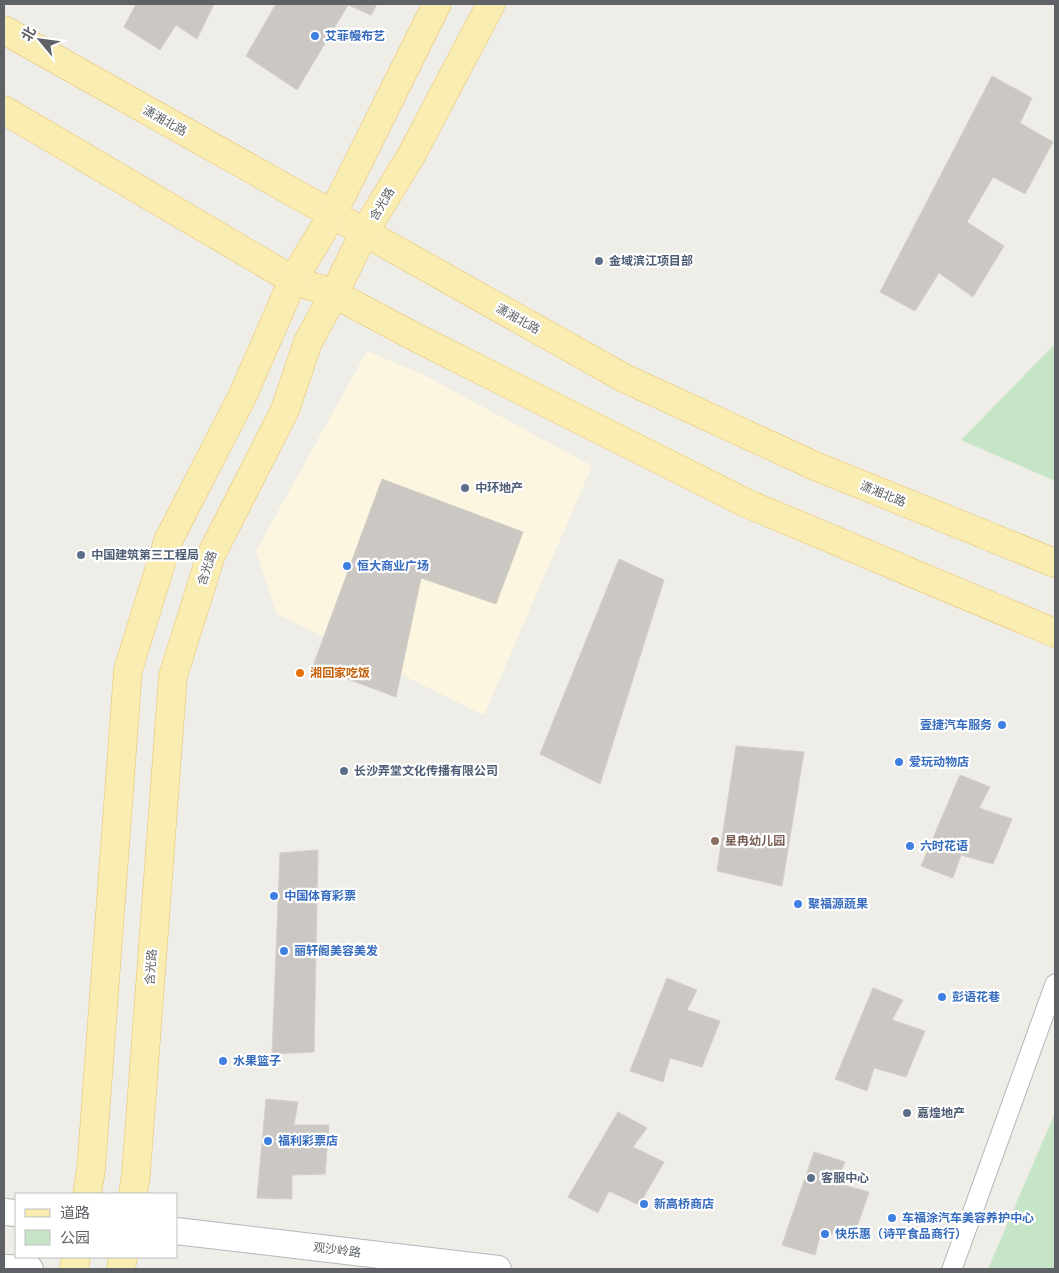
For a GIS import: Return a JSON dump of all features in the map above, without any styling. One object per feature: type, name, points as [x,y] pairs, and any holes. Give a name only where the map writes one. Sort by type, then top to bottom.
[{"type":"main road","points":[[87,1193],[91,1170],[128,670],[168,541],[243,395],[293,280],[332,215],[437,4]]},
{"type":"main road","name":"含光路","points":[[133,1193],[173,676],[211,555],[285,410],[308,342],[364,233],[412,154],[491,4]]},
{"type":"main road","name":"潇湘北路","points":[[4,30],[624,378],[814,466],[1055,563]]},
{"type":"main road","points":[[4,110],[293,280],[334,294],[417,338],[746,503],[1055,633]]},
{"type":"main road","name":"观沙岭路","points":[[178,1231],[498,1269]]},
{"type":"main road","points":[[4,1268],[30,1269]]},
{"type":"street","points":[[952,1269],[1055,984]]},
{"type":"shaded area","name":"恒大商业广场","points":[[367,351],[422,374],[592,466],[484,715],[277,614],[256,551]]},
{"type":"green space","points":[[1055,344],[1055,481],[961,440]]},
{"type":"green space","points":[[1055,1113],[1055,1269],[988,1269]]},
{"type":"building","points":[[136,4],[214,4],[197,39],[176,25],[160,50],[124,27]]},
{"type":"building","points":[[276,4],[377,4],[371,15],[348,5],[297,90],[246,56]]},
{"type":"building","points":[[992,76],[1032,98],[1020,123],[1053,142],[1025,194],[993,177],[967,222],[1004,246],[973,297],[939,273],[915,311],[880,292]]},
{"type":"building","points":[[382,479],[523,532],[496,604],[421,578],[396,697],[313,666]]},
{"type":"building","points":[[619,559],[664,580],[600,784],[540,754]]},
{"type":"building","points":[[736,746],[804,752],[782,886],[717,871]]},
{"type":"building","points":[[960,775],[990,787],[979,808],[1012,819],[993,864],[961,855],[953,878],[921,866]]},
{"type":"building","points":[[318,850],[314,1052],[272,1054],[280,853]]},
{"type":"building","points":[[667,978],[697,990],[687,1010],[720,1021],[702,1067],[670,1058],[663,1082],[630,1071]]},
{"type":"building","points":[[873,988],[903,1000],[892,1020],[925,1031],[906,1077],[874,1068],[867,1091],[835,1079]]},
{"type":"building","points":[[266,1099],[298,1102],[294,1125],[329,1125],[325,1174],[292,1175],[292,1199],[257,1198]]},
{"type":"building","points":[[618,1112],[647,1128],[633,1147],[664,1162],[639,1205],[609,1191],[598,1213],[568,1197]]},
{"type":"building","points":[[814,1152],[845,1162],[836,1183],[869,1192],[853,1238],[821,1232],[815,1255],[782,1245]]},
{"type":"place","name":"艾菲幔布艺","points":[[315,36]]},
{"type":"place","name":"金域滨江项目部","points":[[599,261]]},
{"type":"place","name":"中环地产","points":[[465,488]]},
{"type":"place","name":"中国建筑第三工程局","points":[[81,555]]},
{"type":"place","name":"恒大商业广场","points":[[347,566]]},
{"type":"place","name":"湘回家吃饭","points":[[300,673]]},
{"type":"place","name":"壹捷汽车服务","points":[[1002,725]]},
{"type":"place","name":"爱玩动物店","points":[[899,762]]},
{"type":"place","name":"长沙弄堂文化传播有限公司","points":[[344,771]]},
{"type":"place","name":"星冉幼儿园","points":[[715,841]]},
{"type":"place","name":"六时花语","points":[[910,846]]},
{"type":"place","name":"中国体育彩票","points":[[274,896]]},
{"type":"place","name":"聚福源蔬果","points":[[798,904]]},
{"type":"place","name":"丽轩阁美容美发","points":[[284,951]]},
{"type":"place","name":"彭语花巷","points":[[942,997]]},
{"type":"place","name":"水果篮子","points":[[223,1061]]},
{"type":"place","name":"嘉煌地产","points":[[907,1113]]},
{"type":"place","name":"福利彩票店","points":[[268,1141]]},
{"type":"place","name":"客服中心","points":[[811,1178]]},
{"type":"place","name":"新高桥商店","points":[[644,1204]]},
{"type":"place","name":"车福涂汽车美容养护中心","points":[[892,1218]]},
{"type":"place","name":"快乐惠（诗平食品商行）","points":[[825,1234]]}]
